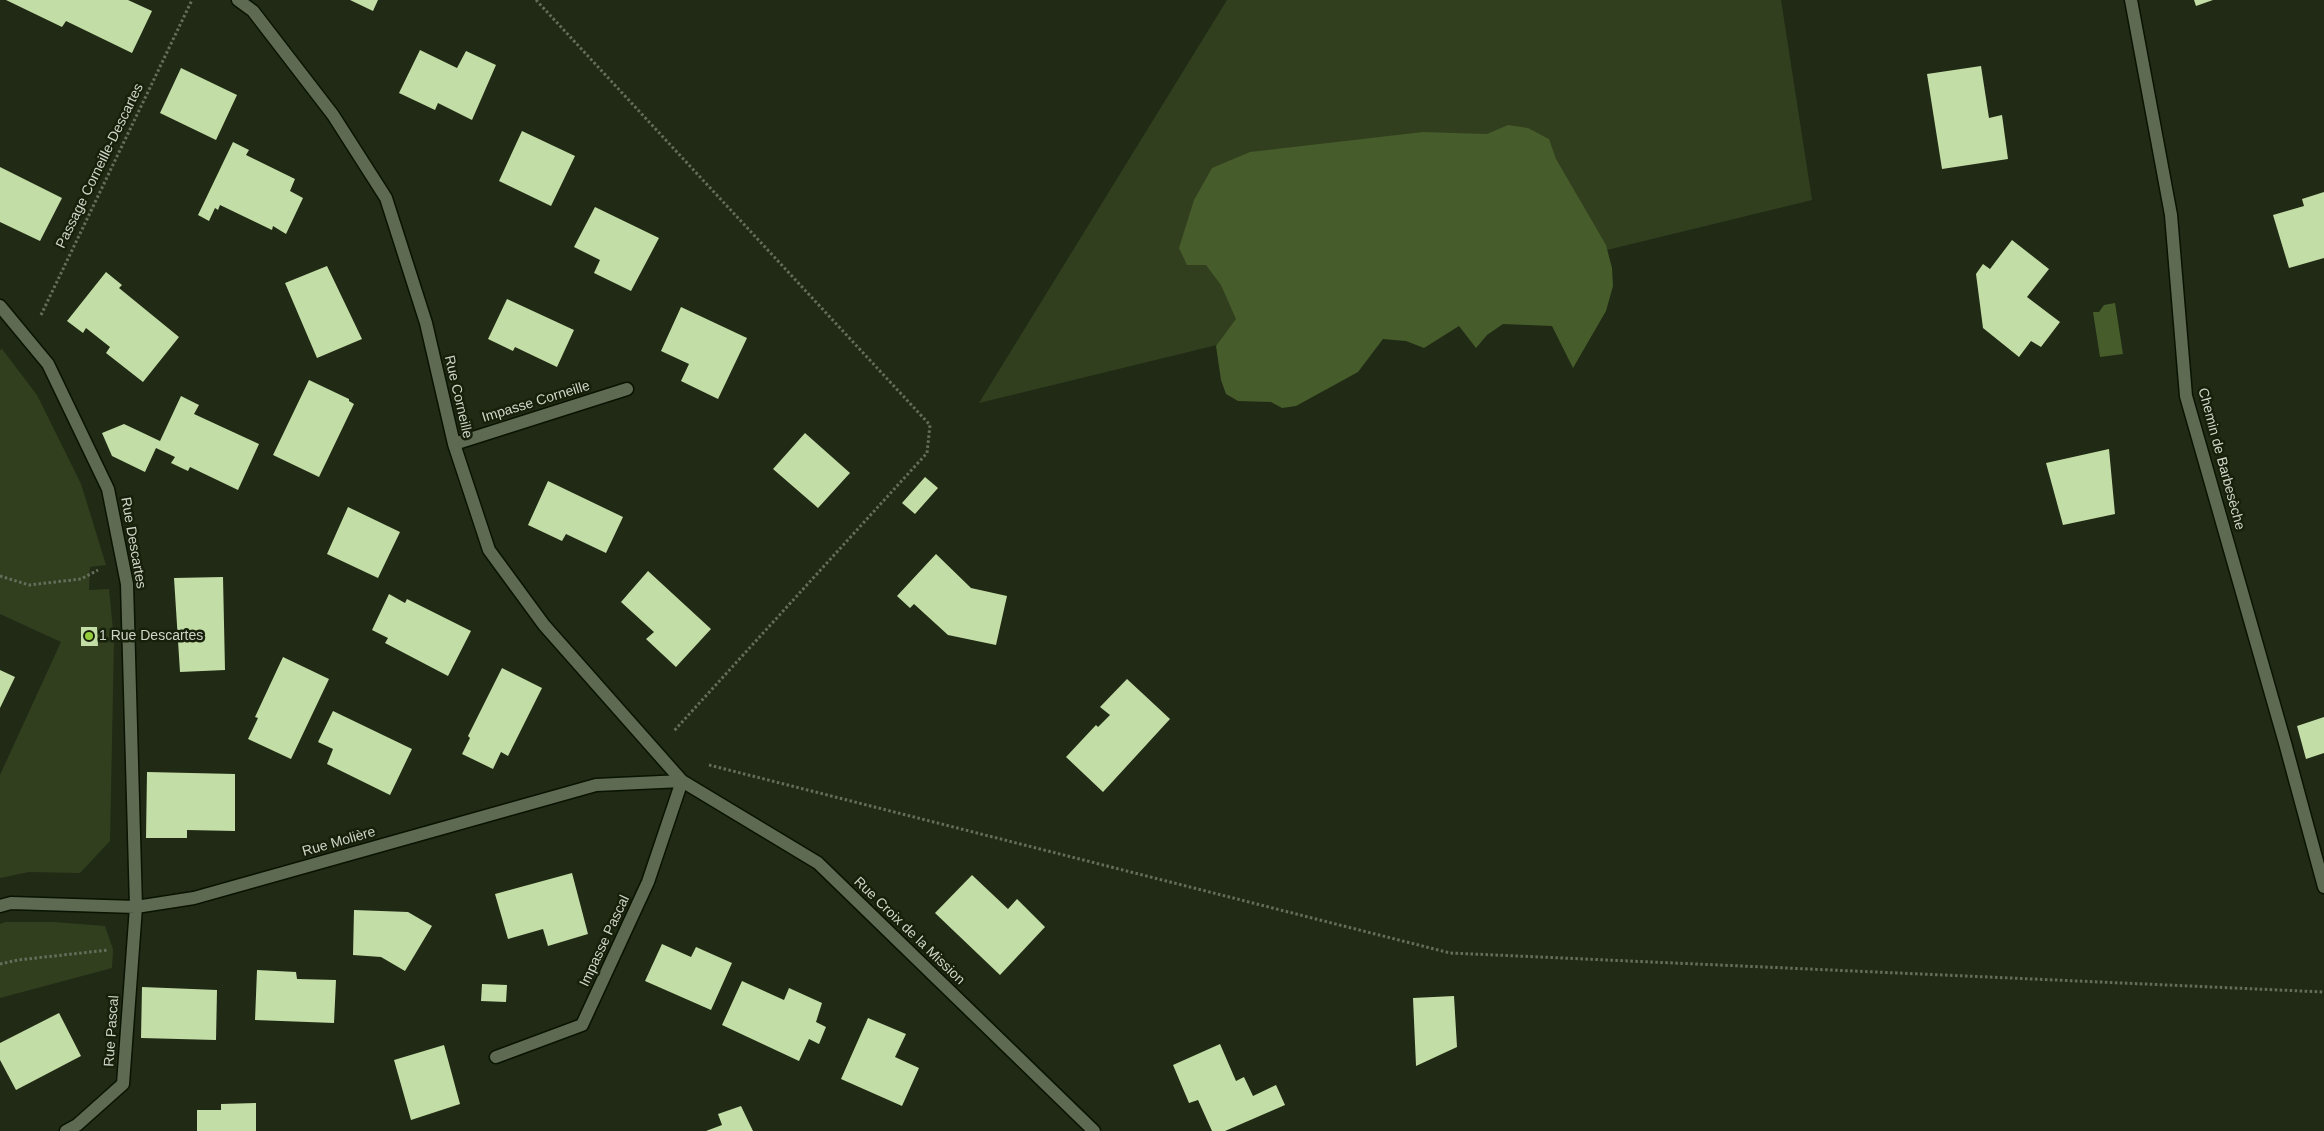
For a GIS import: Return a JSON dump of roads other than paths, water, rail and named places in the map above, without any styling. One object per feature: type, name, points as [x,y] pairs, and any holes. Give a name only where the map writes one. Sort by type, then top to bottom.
[{"type":"street","name":"Rue Corneille","points":[[238,0],[256,5],[333,115],[386,198],[426,323],[454,444],[489,550],[544,625],[682,781]]},
{"type":"street","name":"Chemin de Barbesèche","points":[[2131,0],[2171,215],[2186,396],[2283,733],[2324,887]]},
{"type":"street","name":"Rue Descartes","points":[[0,306],[48,364],[108,489],[127,584],[136,907]]},
{"type":"street","name":"Impasse Corneille","points":[[454,444],[626,389]]},
{"type":"street","name":"Rue Molière","points":[[0,906],[11,903],[136,907],[194,898],[596,785],[682,781]]},
{"type":"street","name":"Impasse Pascal","points":[[496,1057],[582,1025],[648,882],[682,781]]},
{"type":"street","name":"Rue Croix de la Mission","points":[[682,781],[818,864],[1094,1131]]},
{"type":"street","name":"Rue Pascal","points":[[66,1131],[78,1125],[123,1084],[136,907]]},
{"type":"place","name":"1 Rue Descartes","points":[[89,636]]}]
